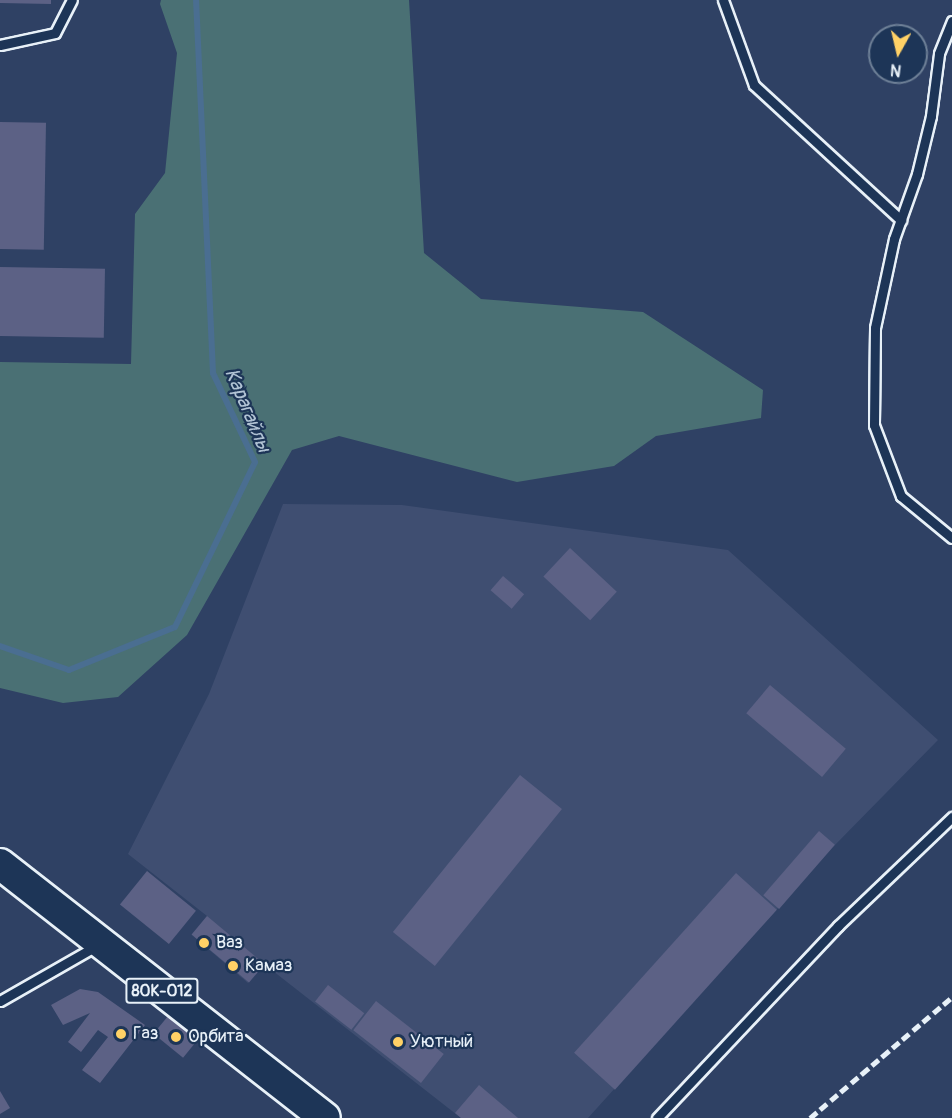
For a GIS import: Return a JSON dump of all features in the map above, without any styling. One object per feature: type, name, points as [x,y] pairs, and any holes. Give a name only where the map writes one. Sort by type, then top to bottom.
[{"type":"main road","name":"80К-012","points":[[0,864],[325,1118]]},
{"type":"lane","points":[[0,45],[55,33],[72,0]]},
{"type":"lane","points":[[723,0],[754,85],[901,220]]},
{"type":"lane","points":[[952,21],[939,54],[931,116],[917,174],[901,220],[875,328],[874,425],[901,496],[952,538]]},
{"type":"lane","points":[[657,1118],[838,926],[952,818]]},
{"type":"lane","points":[[0,1001],[101,943]]},
{"type":"shaded area","points":[[283,504],[402,505],[728,550],[938,740],[835,845],[588,1118],[461,1118],[264,964],[248,983],[192,935],[207,916],[128,854],[209,694]]},
{"type":"green space","points":[[161,0],[409,0],[424,253],[481,299],[643,312],[763,390],[761,418],[656,436],[614,466],[517,482],[339,436],[292,450],[187,635],[118,697],[63,703],[0,688],[0,362],[131,364],[135,214],[165,173],[177,53],[160,4]]},
{"type":"building","points":[[0,0],[51,0],[51,4],[0,3]]},
{"type":"building","points":[[0,122],[46,123],[44,250],[0,249]]},
{"type":"building","points":[[0,267],[105,269],[104,338],[0,336]]},
{"type":"building","points":[[570,548],[617,592],[590,620],[543,577]]},
{"type":"building","points":[[503,576],[524,594],[512,609],[491,590]]},
{"type":"building","points":[[770,685],[846,749],[822,777],[746,713]]},
{"type":"building","points":[[520,775],[562,809],[435,966],[393,932]]},
{"type":"building","points":[[819,831],[835,845],[779,909],[763,895]]},
{"type":"building","points":[[147,871],[196,911],[169,944],[120,904]]},
{"type":"building","points":[[736,873],[777,910],[615,1090],[574,1053]]},
{"type":"building","points":[[207,916],[264,964],[249,983],[192,934]]},
{"type":"building","points":[[328,985],[364,1013],[351,1030],[315,1002]]},
{"type":"building","name":"Газ","points":[[80,989],[98,992],[145,1025],[100,1083],[82,1070],[108,1037],[98,1030],[81,1052],[68,1042],[90,1013],[63,1025],[51,1005]]},
{"type":"building","name":"Уютный","points":[[376,1001],[444,1054],[421,1083],[353,1030]]},
{"type":"building","name":"Орбита","points":[[168,1016],[198,1040],[183,1058],[154,1034]]},
{"type":"building","points":[[479,1085],[518,1118],[461,1118],[455,1113]]},
{"type":"building","points":[[0,1091],[10,1108],[0,1114]]},
{"type":"waterway","name":"Карагайлы","points":[[0,646],[69,670],[175,627],[255,462],[213,373],[196,0]]},
{"type":"railway","points":[[810,1118],[952,997]]},
{"type":"place","name":"Ваз","points":[[204,943]]},
{"type":"place","name":"Камаз","points":[[233,966]]},
{"type":"place","name":"Газ","points":[[121,1034]]},
{"type":"place","name":"Орбита","points":[[176,1037]]},
{"type":"place","name":"Уютный","points":[[398,1042]]}]
